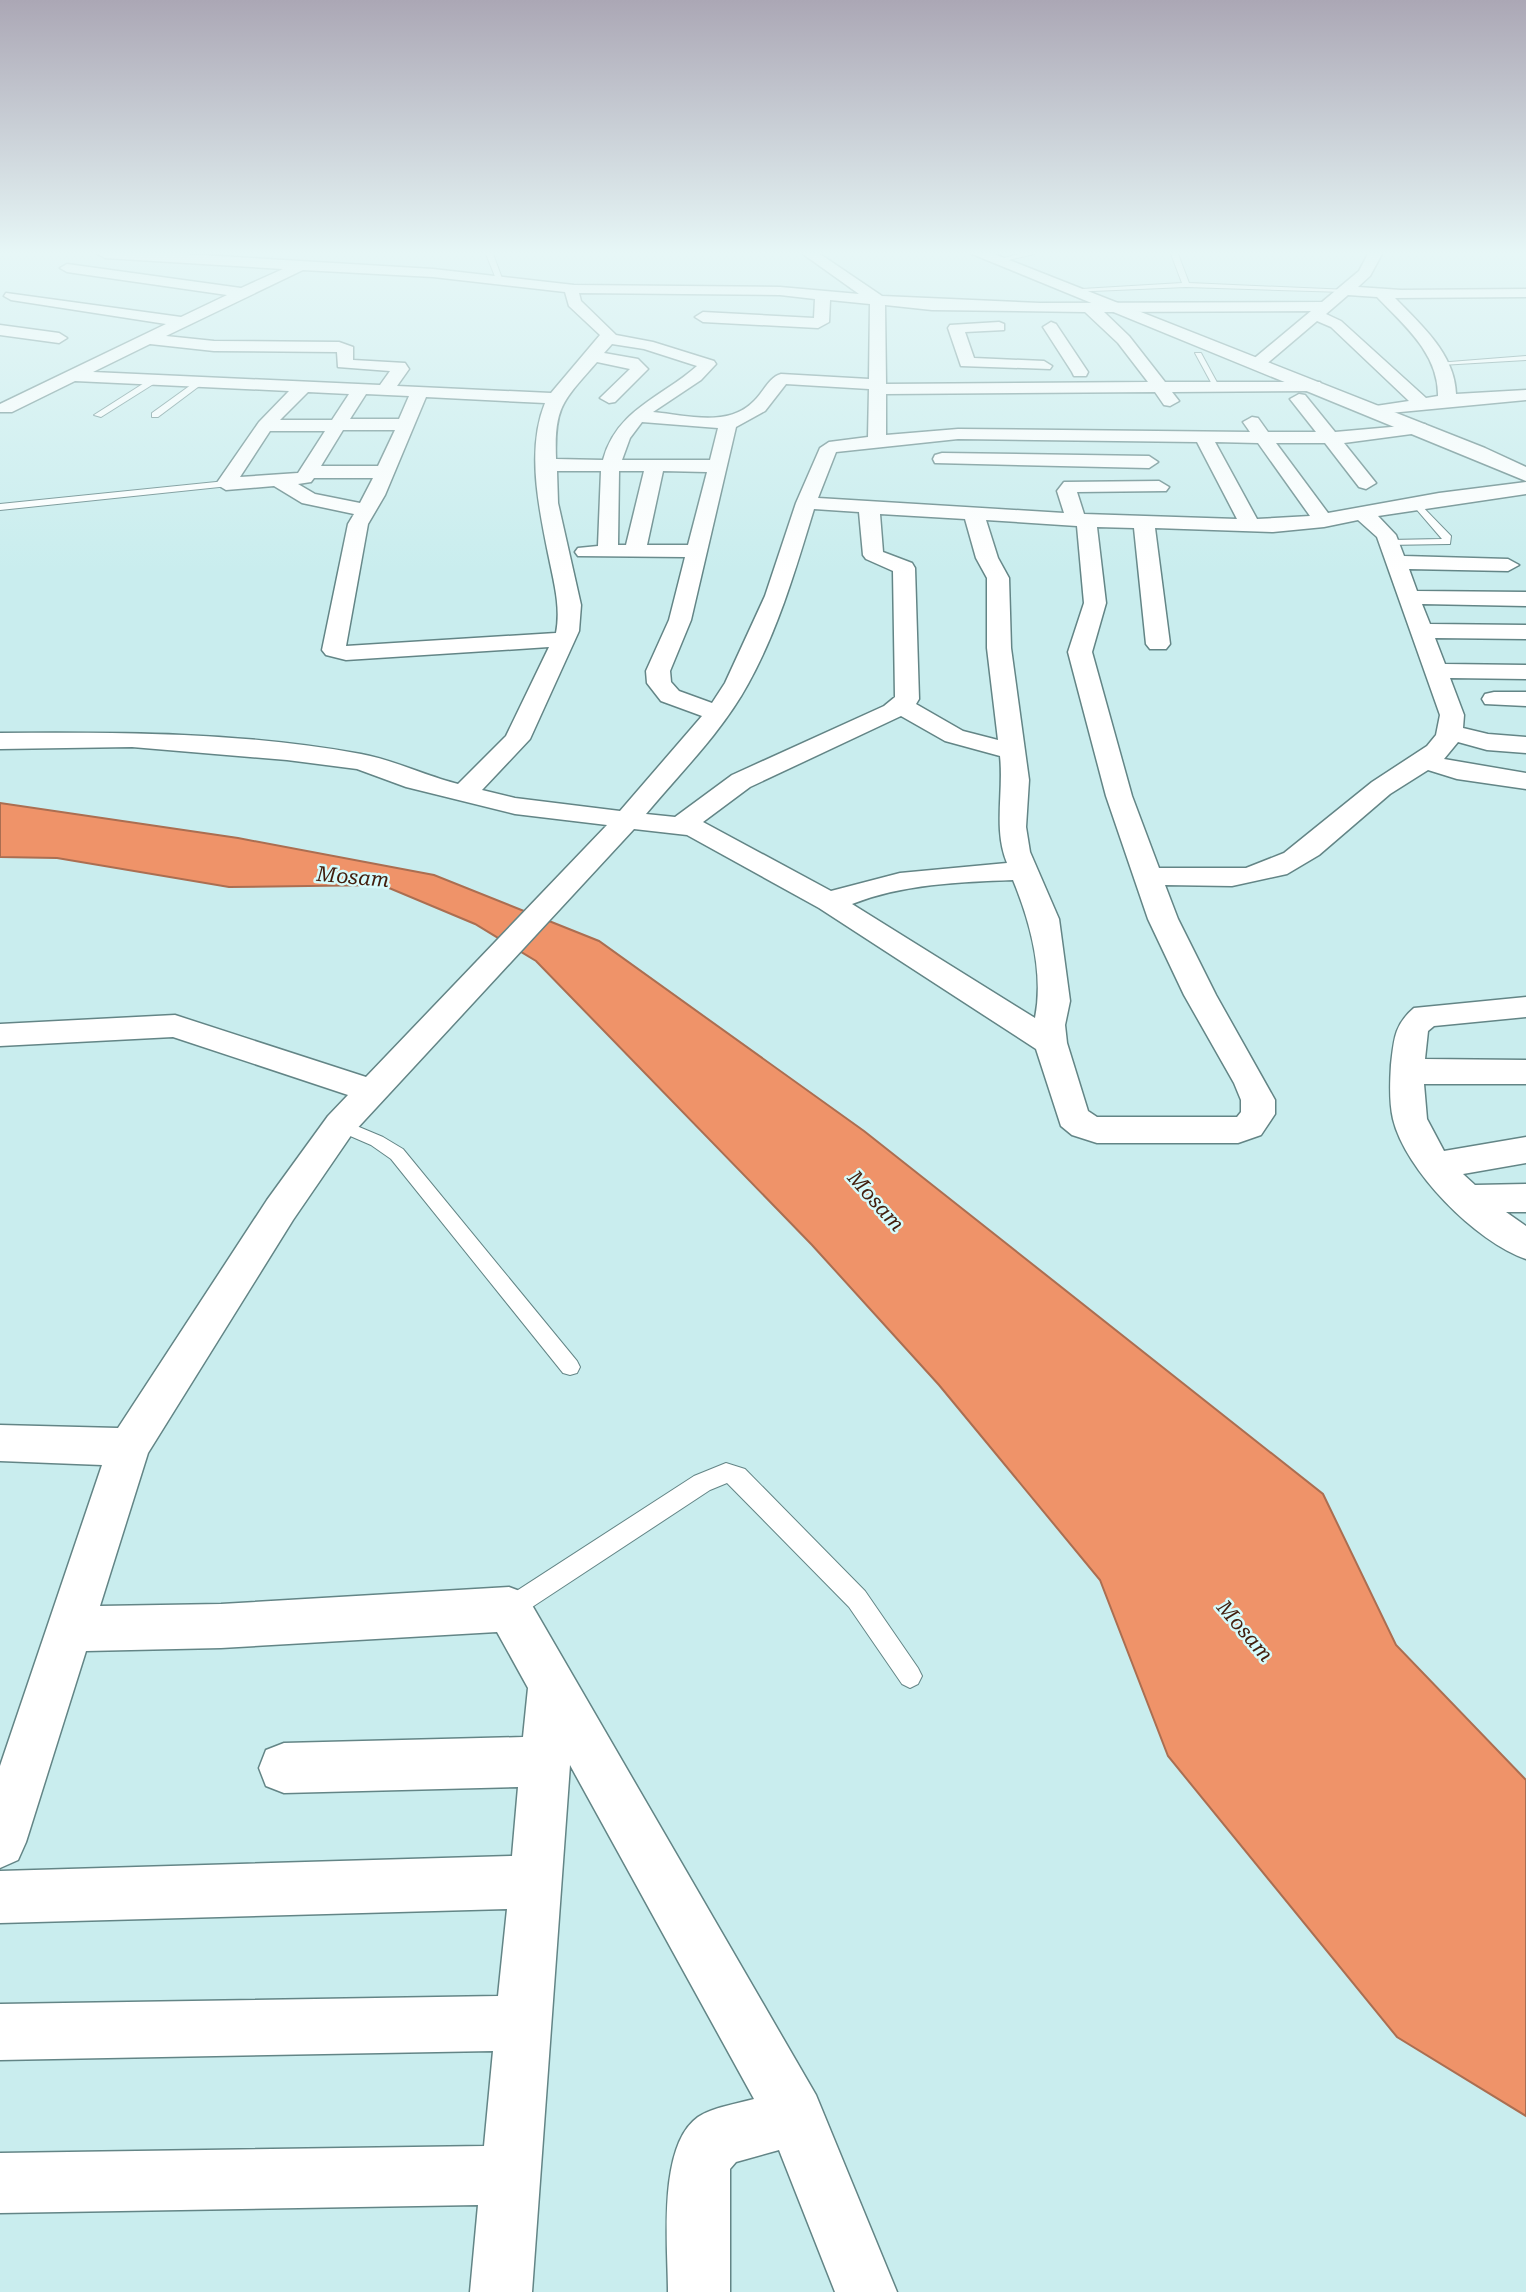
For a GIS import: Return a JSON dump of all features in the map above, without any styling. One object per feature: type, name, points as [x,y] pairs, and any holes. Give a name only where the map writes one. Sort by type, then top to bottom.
[{"type":"highway","points":[[1249,361],[1419,428],[1526,475]]},
{"type":"street","points":[[6,408],[101,361]]},
{"type":"street","points":[[221,401],[216,399],[267,361]]},
{"type":"street","points":[[344,361],[344,364],[399,367],[401,369],[384,391]]},
{"type":"street","points":[[464,793],[517,739],[566,639],[570,605],[548,503],[546,423],[556,398],[587,361]]},
{"type":"street","points":[[609,398],[634,378],[639,366],[625,361]]},
{"type":"street","points":[[608,551],[609,465],[619,437],[637,416],[708,364],[698,361]]},
{"type":"street","points":[[792,378],[802,361]]},
{"type":"street","points":[[877,361],[877,441]]},
{"type":"street","points":[[966,361],[1043,366],[1078,435]]},
{"type":"street","points":[[1071,361],[1080,372]]},
{"type":"street","points":[[1140,361],[1198,435],[1250,525]]},
{"type":"street","points":[[1257,364],[1261,361]]},
{"type":"street","points":[[1373,361],[1422,403]]},
{"type":"street","points":[[1441,363],[1449,385],[1447,400]]},
{"type":"street","points":[[69,376],[198,384],[556,398]]},
{"type":"street","points":[[637,416],[728,424],[759,407],[781,379],[792,378],[877,386],[988,388],[1314,386]]},
{"type":"street","points":[[1222,386],[1324,521]]},
{"type":"street","points":[[1102,387],[1149,462],[1178,524]]},
{"type":"street","points":[[226,484],[265,426],[302,388]]},
{"type":"street","points":[[988,388],[1007,434]]},
{"type":"street","points":[[226,484],[304,478],[359,390]]},
{"type":"street","points":[[420,392],[357,530],[334,650],[338,653],[566,639]]},
{"type":"street","points":[[1375,411],[1447,400],[1526,395]]},
{"type":"street","points":[[1300,399],[1366,483]]},
{"type":"street","points":[[260,403],[285,404]]},
{"type":"street","points":[[265,426],[406,424]]},
{"type":"street","points":[[718,713],[670,696],[659,682],[658,671],[680,620],[715,466],[728,424]]},
{"type":"street","points":[[0,1842],[129,1447],[280,1210],[340,1125],[626,821],[718,713],[737,682],[776,596],[806,503],[829,448],[924,436],[1078,435],[1127,426],[1198,435],[1331,438],[1419,428]]},
{"type":"street","points":[[924,436],[949,473],[1022,484],[1056,474],[1063,476],[1071,486]]},
{"type":"street","points":[[942,459],[1149,462]]},
{"type":"street","points":[[546,465],[715,466]]},
{"type":"street","points":[[635,551],[655,466]]},
{"type":"street","points":[[309,472],[385,472]]},
{"type":"street","points":[[279,481],[309,499],[366,510]]},
{"type":"street","points":[[1022,484],[1031,517]]},
{"type":"street","points":[[963,509],[998,578],[999,648],[1017,796],[1012,827],[1024,871],[1044,919],[1049,945],[1054,1013],[1049,1025],[1051,1043],[1073,1117],[1084,1126],[1097,1129],[1238,1130],[1249,1126],[1258,1114],[1258,1100],[1200,995],[1163,919],[1119,796],[1080,652],[1095,603],[1081,520],[1067,488],[1159,487]]},
{"type":"street","points":[[806,503],[963,509],[1081,520],[1250,525],[1324,521],[1416,503],[1526,488]]},
{"type":"street","points":[[681,826],[741,781],[902,706],[906,699],[904,568],[873,555],[869,507]]},
{"type":"street","points":[[1146,876],[1261,873],[1315,845],[1356,807],[1424,761],[1442,746],[1451,732],[1452,715],[1393,553],[1377,525],[1363,513]]},
{"type":"street","points":[[1144,523],[1158,644]]},
{"type":"street","points":[[559,552],[696,551]]},
{"type":"street","points":[[1393,553],[1508,565]]},
{"type":"street","points":[[1410,597],[1526,599]]},
{"type":"street","points":[[1421,631],[1526,632]]},
{"type":"street","points":[[1435,671],[1526,672]]},
{"type":"street","points":[[1494,699],[1526,699]]},
{"type":"street","points":[[902,706],[952,737],[994,748],[1012,749]]},
{"type":"street","points":[[1451,732],[1487,742],[1526,745]]},
{"type":"street","points":[[0,741],[132,740],[287,752],[362,762],[415,781],[515,806],[694,828],[829,902],[1051,1043]]},
{"type":"street","points":[[1424,761],[1457,771],[1526,781]]},
{"type":"street","points":[[829,902],[857,890],[907,878],[1024,871]]},
{"type":"street","points":[[1526,1007],[1425,1016],[1412,1027],[1406,1070],[1411,1120],[1421,1143],[1436,1164],[1481,1213],[1526,1244]]},
{"type":"street","points":[[0,1035],[175,1026],[372,1091]]},
{"type":"street","points":[[1406,1070],[1526,1072]]},
{"type":"street","points":[[1436,1164],[1526,1150]]},
{"type":"street","points":[[1468,1199],[1526,1198]]},
{"type":"street","points":[[0,1443],[129,1447]]},
{"type":"street","points":[[70,1629],[220,1626],[509,1609],[795,2116],[866,2292]]},
{"type":"street","points":[[501,2292],[552,1685]]},
{"type":"street","points":[[284,1768],[545,1760]]},
{"type":"street","points":[[0,1897],[535,1882]]},
{"type":"street","points":[[0,2032],[524,2023]]},
{"type":"street","points":[[699,2292],[699,2178],[703,2156],[718,2138],[795,2116]]},
{"type":"street","points":[[0,2183],[511,2175]]},
{"type":"lane","points":[[1203,361],[1222,386]]},
{"type":"lane","points":[[1441,363],[1476,361]]},
{"type":"lane","points":[[98,415],[152,381]]},
{"type":"lane","points":[[155,415],[198,384]]},
{"type":"lane","points":[[0,507],[226,484]]},
{"type":"lane","points":[[1393,553],[1446,542],[1447,538],[1416,503]]},
{"type":"lane","points":[[340,1125],[377,1141],[397,1154],[570,1367]]},
{"type":"lane","points":[[509,1609],[702,1483],[726,1473],[737,1476],[857,1599],[910,1676]]},
{"type":"water","name":"Mosam","points":[[0,803],[238,838],[434,875],[599,941],[864,1131],[1323,1494],[1396,1645],[1526,1780],[1526,2116],[1397,2037],[1168,1756],[1100,1580],[939,1385],[812,1245],[536,961],[475,924],[382,885],[229,887],[57,858],[0,857]]}]
